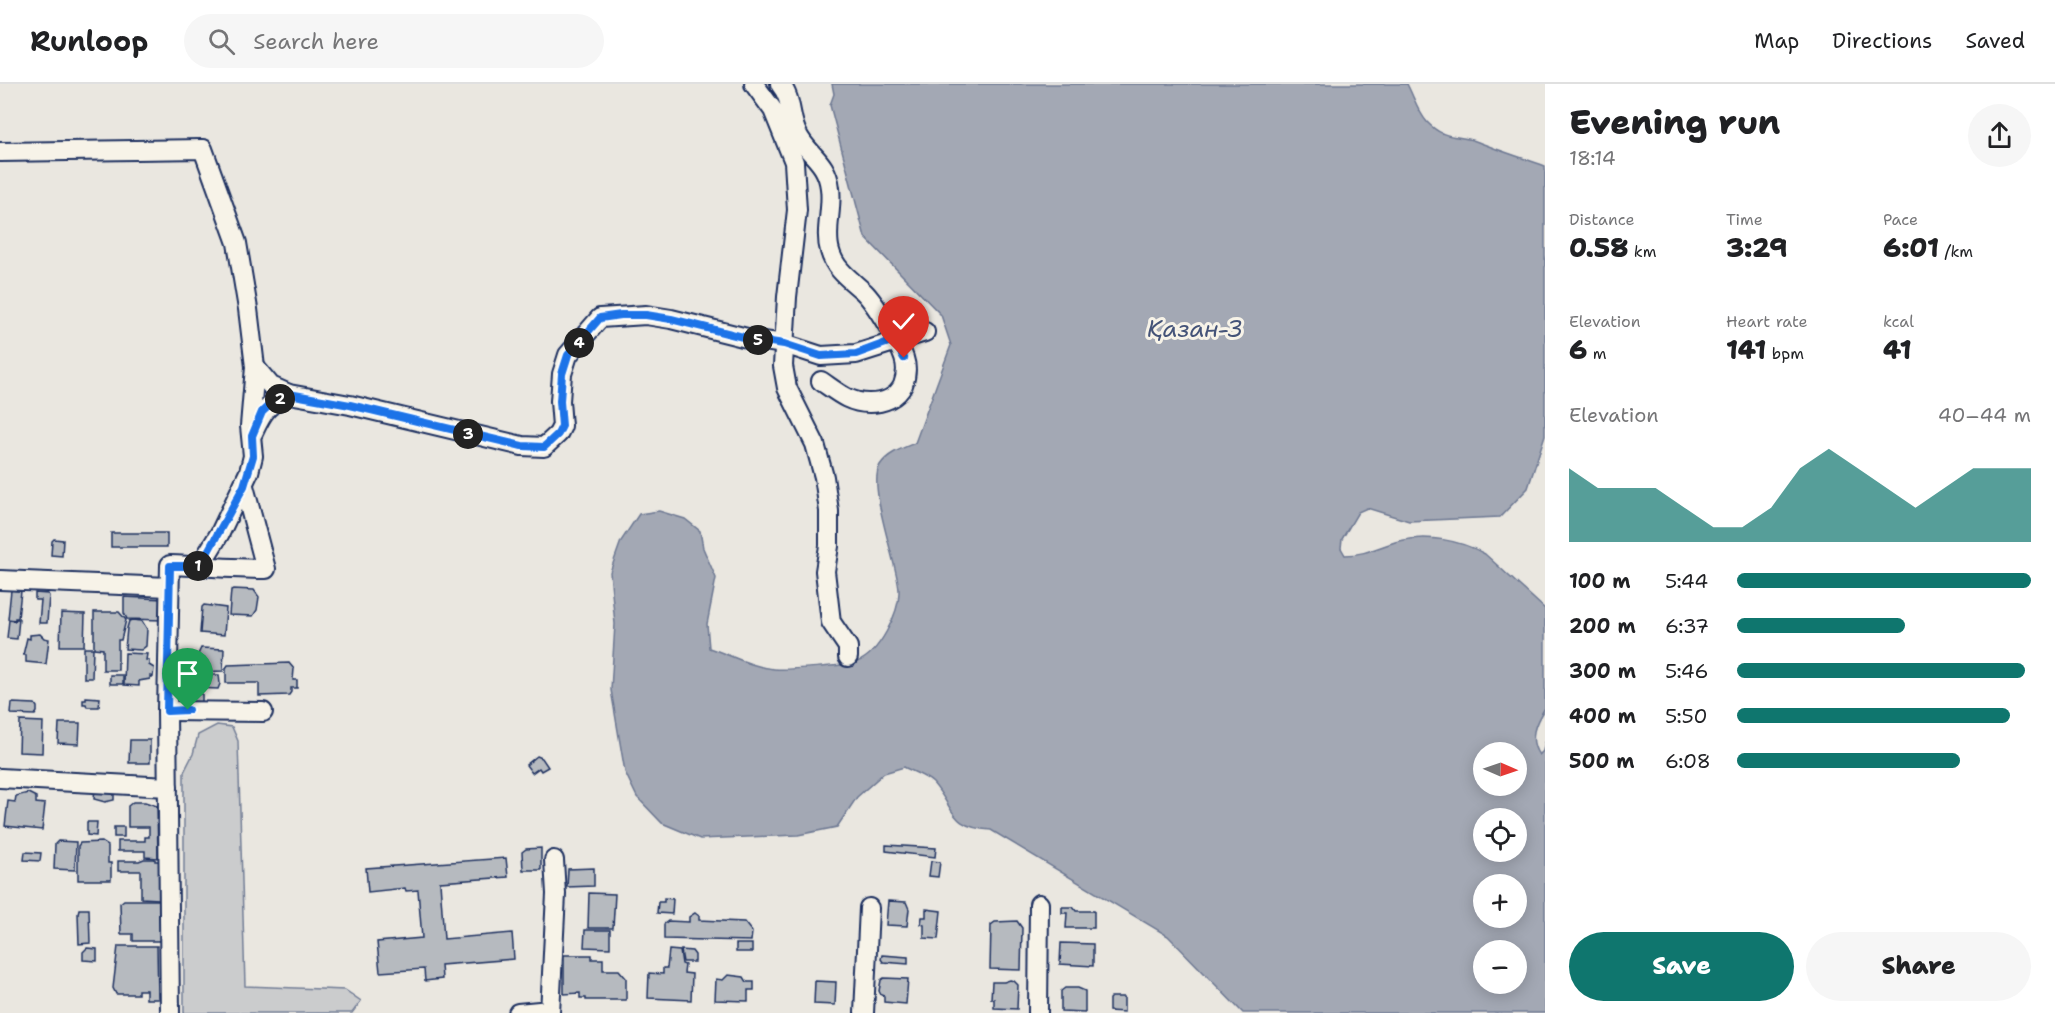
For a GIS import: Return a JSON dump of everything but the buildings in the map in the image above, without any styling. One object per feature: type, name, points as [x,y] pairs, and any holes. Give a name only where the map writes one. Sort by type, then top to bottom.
[{"type":"street","points":[[754,84],[773,110],[794,162],[797,210],[789,270],[783,366],[787,388],[814,444],[824,477],[829,511],[829,546],[825,571],[831,622],[848,646],[848,657]]},
{"type":"street","points":[[780,84],[791,105],[796,132],[803,144],[816,156],[825,171],[830,186],[831,213],[828,234],[830,251],[835,264],[875,306],[904,358],[906,377],[901,389],[891,399],[876,403],[858,403],[847,399],[821,381]]},
{"type":"street","points":[[0,152],[202,149],[237,243],[255,367],[250,426],[253,456],[244,486],[200,566]]},
{"type":"street","points":[[255,367],[271,386],[289,394],[350,405],[522,446],[544,447],[558,434],[562,426],[560,401],[562,374],[568,355],[600,318],[646,315],[751,339],[784,344],[821,356],[856,354],[925,332]]},
{"type":"street","points":[[252,436],[262,412],[274,401],[289,394]]},
{"type":"street","points":[[170,1013],[167,711],[170,566],[266,569],[244,486]]},
{"type":"street","points":[[0,580],[169,587]]},
{"type":"street","points":[[167,711],[263,712]]},
{"type":"street","points":[[0,778],[168,787]]},
{"type":"street","points":[[518,1013],[550,1011],[556,894],[554,860]]},
{"type":"street","points":[[1038,1013],[1039,904]]},
{"type":"street","points":[[864,1013],[869,908]]},
{"type":"shaded area","points":[[217,725],[232,727],[238,741],[245,986],[345,990],[361,1001],[352,1013],[184,1013],[184,772],[193,754],[198,735]]},
{"type":"water","name":"Қазан-3","points":[[832,84],[1407,84],[1418,108],[1433,128],[1446,135],[1478,142],[1545,166],[1545,435],[1528,488],[1500,517],[1409,521],[1367,508],[1358,512],[1342,539],[1341,548],[1345,555],[1353,555],[1399,541],[1421,538],[1465,545],[1485,554],[1545,609],[1545,708],[1538,719],[1533,737],[1539,755],[1543,751],[1545,742],[1545,1013],[1243,1013],[1168,936],[991,830],[977,828],[960,821],[933,783],[904,767],[884,773],[857,797],[837,827],[798,835],[700,839],[662,823],[637,797],[625,772],[611,690],[615,624],[610,572],[621,541],[639,514],[659,511],[685,519],[700,531],[703,548],[716,578],[707,624],[709,648],[757,666],[781,669],[857,662],[865,658],[880,642],[896,609],[899,590],[880,506],[877,475],[880,465],[887,457],[915,443],[951,345],[941,315],[865,237],[830,105],[834,94]]},
{"type":"route","points":[[188,710],[167,711],[170,566],[200,566],[244,486],[253,456],[252,436],[262,412],[274,401],[289,394],[350,405],[522,446],[544,447],[552,441],[562,426],[560,401],[562,374],[568,355],[600,318],[646,315],[671,319],[751,339],[784,344],[821,356],[856,354],[894,340],[904,358]]}]
